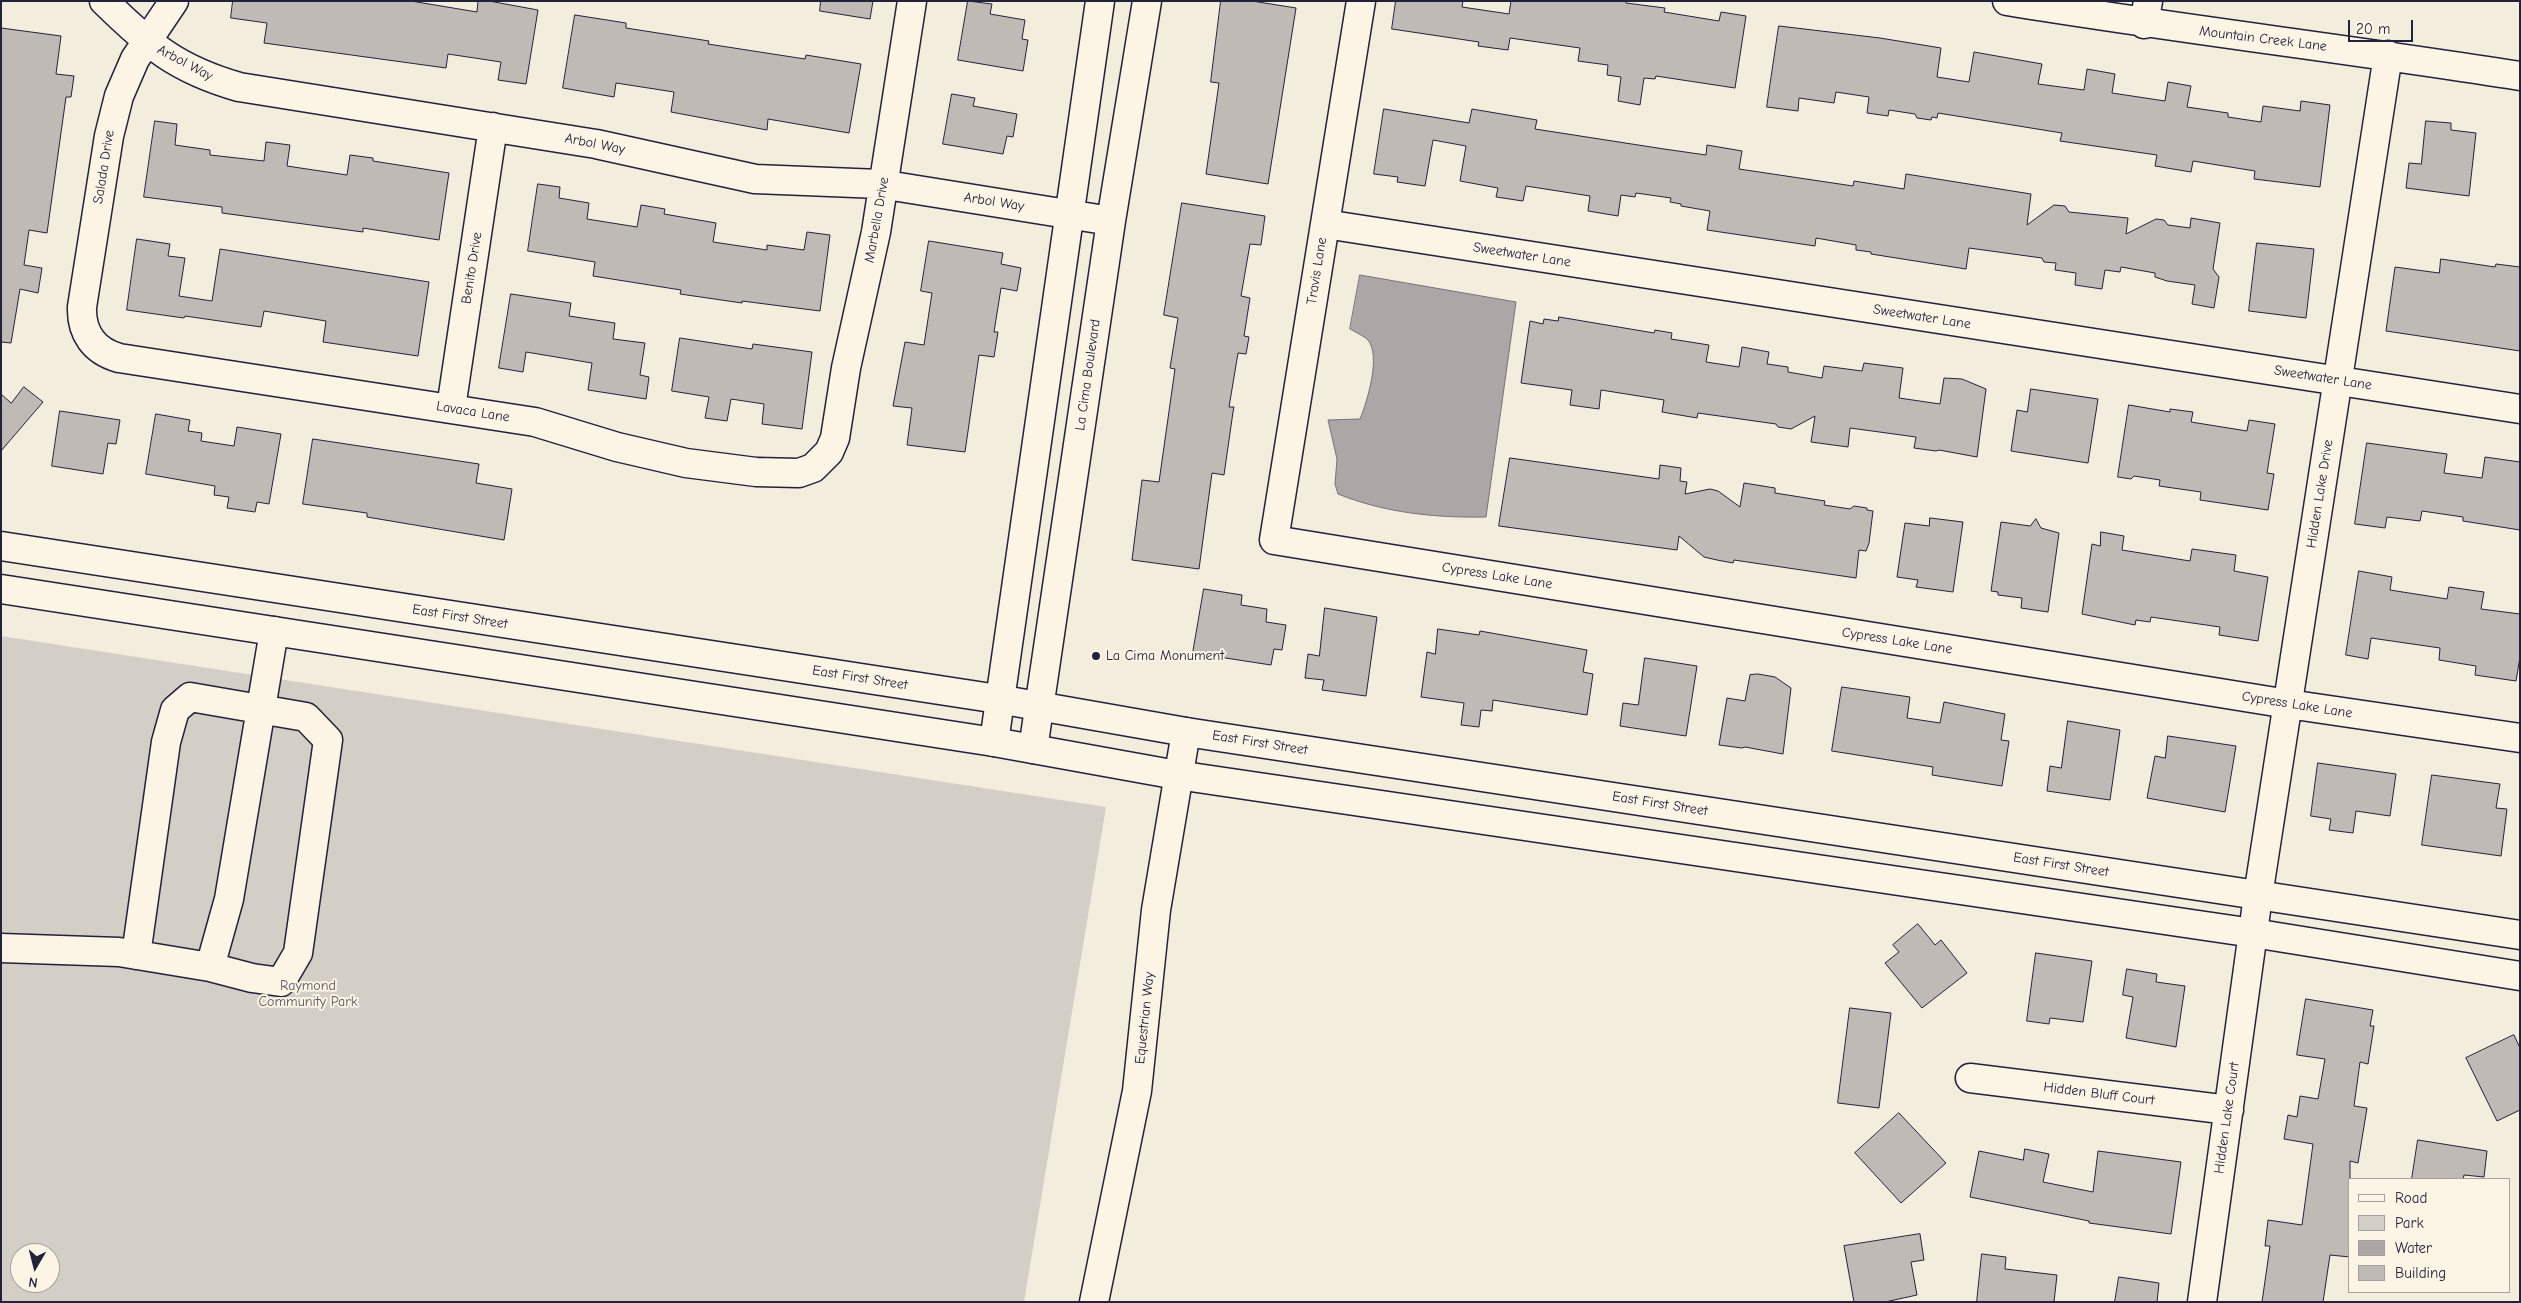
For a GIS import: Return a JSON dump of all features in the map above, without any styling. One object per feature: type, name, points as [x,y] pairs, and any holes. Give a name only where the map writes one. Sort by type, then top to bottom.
[{"type":"street","name":"Arbol Way","points":[[104,1],[145,41],[199,74],[239,87],[596,144],[755,179],[884,184],[1111,221]]},
{"type":"street","name":"Salada Drive","points":[[95,345],[84,327],[82,307],[109,136],[126,77],[145,41],[174,1]]},
{"type":"street","name":"Marbella Drive","points":[[835,438],[846,368],[873,251],[912,1]]},
{"type":"street","points":[[994,742],[998,699],[1071,215],[1100,1]]},
{"type":"street","name":"La Cima Boulevard","points":[[1033,749],[1041,707],[1111,221],[1147,1]]},
{"type":"street","name":"Travis Lane","points":[[1274,540],[1361,1]]},
{"type":"street","name":"Mountain Creek Lane","points":[[2007,1],[2146,12],[2388,55],[2520,76]]},
{"type":"street","name":"Hidden Lake Drive","points":[[2253,933],[2388,55]]},
{"type":"street","name":"Benito Drive","points":[[451,408],[494,127]]},
{"type":"street","name":"Sweetwater Lane","points":[[1325,224],[2520,409]]},
{"type":"street","name":"Lavaca Lane","points":[[95,345],[106,353],[120,358],[535,422],[651,456],[712,467],[756,472],[792,473],[806,471],[825,458],[835,438]]},
{"type":"street","name":"Cypress Lake Lane","points":[[1274,540],[2288,704],[2520,738]]},
{"type":"street","name":"East First Street","points":[[1,546],[998,699],[1186,732],[2520,935]]},
{"type":"street","points":[[1,589],[994,742],[1178,775],[2253,933],[2520,976]]},
{"type":"street","points":[[210,967],[229,899],[274,631]]},
{"type":"street","points":[[1,948],[109,952],[136,955],[210,967],[252,978],[281,982],[298,953],[328,740],[306,718],[190,698],[175,710],[166,742],[136,955]]},
{"type":"street","name":"Equestrian Way","points":[[1094,1302],[1137,1091],[1156,910],[1186,732]]},
{"type":"street","name":"Hidden Lake Court","points":[[2202,1302],[2253,933]]},
{"type":"street","name":"Hidden Bluff Court","points":[[1970,1078],[2228,1110]]},
{"type":"green space","name":"Raymond Community Park","points":[[1,636],[1106,807],[1024,1302],[1,1302]]},
{"type":"water","points":[[1360,275],[1516,302],[1486,517],[1411,513],[1374,506],[1338,494],[1335,484],[1337,459],[1328,420],[1360,419],[1372,378],[1373,355],[1371,346],[1367,339],[1350,329]]},
{"type":"building","points":[[233,1],[411,1],[477,12],[478,1],[489,1],[538,10],[526,84],[498,80],[501,62],[448,54],[446,68],[264,43],[267,23],[231,18]]},
{"type":"building","points":[[821,1],[873,1],[870,19],[820,11]]},
{"type":"building","points":[[968,1],[992,4],[990,14],[1025,20],[1022,39],[1028,40],[1023,71],[958,60]]},
{"type":"building","points":[[1221,1],[1252,1],[1296,8],[1268,184],[1206,174],[1219,83],[1211,82]]},
{"type":"building","points":[[1396,1],[1463,1],[1462,7],[1509,14],[1511,1],[1626,1],[1626,3],[1665,8],[1664,12],[1719,21],[1721,12],[1746,16],[1735,88],[1656,76],[1655,79],[1644,78],[1640,105],[1618,101],[1621,77],[1607,75],[1608,65],[1578,61],[1580,48],[1510,38],[1508,50],[1478,46],[1479,42],[1392,29]]},
{"type":"building","points":[[575,15],[626,23],[626,28],[709,41],[708,44],[805,59],[806,55],[861,64],[849,133],[768,119],[767,130],[671,112],[674,92],[616,83],[614,97],[563,88]]},
{"type":"building","points":[[1779,26],[1880,38],[1941,48],[1937,77],[1969,82],[1974,52],[2042,64],[2038,84],[2084,90],[2087,69],[2115,74],[2112,93],[2165,101],[2168,82],[2191,86],[2187,107],[2228,113],[2228,117],[2261,122],[2263,106],[2300,111],[2301,101],[2330,105],[2320,187],[2254,179],[2255,171],[2193,161],[2191,172],[2155,166],[2157,155],[2060,141],[2062,133],[1938,113],[1937,118],[1932,117],[1931,120],[1917,118],[1915,114],[1889,110],[1888,116],[1867,113],[1869,97],[1836,92],[1834,103],[1799,98],[1798,111],[1767,107]]},
{"type":"building","points":[[1,28],[61,36],[56,74],[74,76],[71,97],[66,97],[47,233],[29,230],[24,265],[42,268],[38,293],[20,289],[11,343],[1,342]]},
{"type":"building","points":[[952,94],[975,98],[973,106],[1017,114],[1013,137],[1007,136],[1003,154],[943,144]]},
{"type":"building","points":[[1384,109],[1469,123],[1472,109],[1537,120],[1535,129],[1706,155],[1707,145],[1742,151],[1739,169],[1853,186],[1854,181],[1904,189],[1906,174],[2031,194],[2027,225],[2054,205],[2065,206],[2069,212],[2128,218],[2126,234],[2156,219],[2164,220],[2168,225],[2190,228],[2191,218],[2220,223],[2213,269],[2219,277],[2214,308],[2192,304],[2195,285],[2167,281],[2155,277],[2155,273],[2121,267],[2120,272],[2105,270],[2102,289],[2075,285],[2076,273],[2055,270],[2056,263],[2044,262],[2042,258],[1969,248],[1966,269],[1871,254],[1871,252],[1856,250],[1856,245],[1816,238],[1815,246],[1707,230],[1710,211],[1681,206],[1681,204],[1670,202],[1671,198],[1636,193],[1635,197],[1621,195],[1618,216],[1588,211],[1590,196],[1526,186],[1523,201],[1496,197],[1498,188],[1460,181],[1466,146],[1433,140],[1425,186],[1397,182],[1398,177],[1374,174]]},
{"type":"building","points":[[155,121],[177,124],[175,145],[210,150],[210,155],[264,161],[266,142],[290,145],[287,166],[347,175],[350,155],[373,158],[373,161],[449,173],[439,240],[363,228],[363,232],[222,213],[222,207],[144,197]]},
{"type":"building","points":[[2426,121],[2451,123],[2451,130],[2476,133],[2469,196],[2406,188],[2409,163],[2421,164]]},
{"type":"building","points":[[538,184],[560,187],[559,198],[589,203],[587,219],[637,227],[641,205],[665,209],[664,214],[716,223],[713,242],[767,250],[767,245],[804,250],[807,232],[830,235],[820,311],[680,294],[681,290],[593,276],[595,262],[528,251]]},
{"type":"building","points":[[1182,203],[1265,216],[1261,245],[1250,244],[1241,296],[1250,298],[1244,336],[1249,337],[1246,354],[1238,353],[1229,407],[1234,407],[1224,475],[1212,473],[1199,569],[1132,560],[1142,480],[1159,482],[1175,369],[1170,368],[1178,318],[1164,315]]},
{"type":"building","points":[[137,239],[170,244],[168,256],[185,258],[179,296],[212,301],[220,249],[429,282],[418,356],[323,342],[326,321],[264,311],[261,327],[127,310]]},
{"type":"building","points":[[929,241],[1003,253],[1001,264],[1021,268],[1017,291],[1001,288],[994,332],[998,332],[994,357],[979,355],[965,452],[907,445],[912,408],[893,406],[905,342],[924,345],[932,293],[921,291]]},
{"type":"building","points":[[2257,243],[2314,249],[2306,318],[2249,311]]},
{"type":"building","points":[[2441,259],[2495,267],[2496,264],[2520,267],[2520,351],[2386,331],[2395,267],[2439,273]]},
{"type":"building","points":[[511,294],[571,303],[569,316],[615,323],[613,339],[645,343],[640,375],[649,377],[646,399],[588,390],[592,363],[526,352],[523,372],[499,368]]},
{"type":"building","points":[[1559,317],[1654,333],[1655,330],[1672,333],[1671,339],[1709,345],[1706,362],[1739,367],[1742,347],[1769,352],[1767,364],[1788,367],[1788,372],[1822,378],[1824,366],[1862,371],[1864,363],[1903,368],[1899,398],[1940,404],[1944,378],[1962,379],[1986,389],[1977,457],[1939,450],[1914,448],[1916,437],[1850,428],[1848,447],[1811,442],[1815,416],[1791,429],[1778,427],[1776,424],[1698,413],[1697,418],[1662,412],[1664,400],[1601,390],[1599,409],[1570,405],[1572,390],[1521,383],[1530,321],[1543,324],[1544,319],[1558,321]]},
{"type":"building","points":[[680,338],[752,349],[753,344],[812,352],[802,429],[762,424],[764,404],[731,399],[727,421],[705,418],[709,397],[672,391]]},
{"type":"building","points":[[24,387],[43,402],[1,451],[1,394],[11,403]]},
{"type":"building","points":[[2031,389],[2098,399],[2088,463],[2011,451],[2017,410],[2027,412]]},
{"type":"building","points":[[2129,405],[2170,412],[2170,409],[2193,412],[2191,422],[2247,431],[2249,420],[2275,424],[2267,473],[2274,474],[2268,510],[2200,500],[2201,492],[2159,486],[2160,480],[2134,476],[2131,479],[2118,477]]},
{"type":"building","points":[[60,411],[120,420],[116,444],[108,443],[103,474],[52,466]]},
{"type":"building","points":[[156,414],[190,420],[188,431],[202,433],[201,441],[234,446],[237,427],[281,434],[269,504],[257,502],[255,512],[227,508],[229,497],[214,495],[215,486],[146,474]]},
{"type":"building","points":[[313,439],[479,464],[476,483],[512,489],[504,540],[367,517],[367,513],[303,504]]},
{"type":"building","points":[[2367,443],[2447,454],[2444,473],[2482,478],[2485,457],[2520,462],[2520,530],[2463,521],[2463,517],[2422,511],[2420,521],[2387,517],[2385,528],[2355,524]]},
{"type":"building","points":[[1510,458],[1659,479],[1660,465],[1681,468],[1680,481],[1687,482],[1685,494],[1710,489],[1718,491],[1740,507],[1744,483],[1775,488],[1775,493],[1825,501],[1824,505],[1850,509],[1854,506],[1867,508],[1867,510],[1873,511],[1869,543],[1866,551],[1859,550],[1856,578],[1734,560],[1733,563],[1704,557],[1679,536],[1677,550],[1499,526]]},
{"type":"building","points":[[1930,518],[1963,522],[1953,592],[1916,587],[1918,580],[1897,577],[1905,523],[1929,526]]},
{"type":"building","points":[[2036,519],[2041,528],[2059,533],[2048,612],[2021,608],[2022,598],[1998,595],[1998,592],[1991,591],[2001,522],[2030,526]]},
{"type":"building","points":[[2101,532],[2124,536],[2122,550],[2190,561],[2192,549],[2236,555],[2234,571],[2268,577],[2258,641],[2219,635],[2220,627],[2151,617],[2150,622],[2136,620],[2135,625],[2082,614],[2092,544],[2100,546]]},
{"type":"building","points":[[2359,571],[2392,577],[2390,590],[2447,599],[2449,587],[2484,592],[2481,609],[2520,614],[2520,657],[2516,681],[2475,675],[2476,666],[2439,660],[2440,648],[2371,638],[2368,659],[2346,655]]},
{"type":"building","points":[[1204,589],[1242,595],[1241,605],[1267,609],[1266,622],[1286,625],[1282,650],[1274,649],[1271,665],[1193,653]]},
{"type":"building","points":[[1325,608],[1377,617],[1366,696],[1322,690],[1324,680],[1305,678],[1308,654],[1319,656]]},
{"type":"building","points":[[1438,629],[1479,635],[1480,631],[1587,650],[1583,672],[1593,674],[1587,715],[1493,700],[1492,711],[1481,710],[1479,727],[1461,725],[1464,703],[1421,697],[1427,652],[1435,654]]},
{"type":"building","points":[[1645,658],[1697,666],[1686,736],[1620,726],[1623,703],[1638,705]]},
{"type":"building","points":[[1758,674],[1775,677],[1791,688],[1783,754],[1745,747],[1719,745],[1727,698],[1745,701],[1750,675]]},
{"type":"building","points":[[1842,687],[1910,697],[1907,718],[1940,723],[1944,702],[2005,714],[2001,740],[2009,741],[2002,786],[1932,775],[1933,767],[1832,751]]},
{"type":"building","points":[[2068,721],[2120,730],[2110,800],[2047,791],[2050,766],[2061,768]]},
{"type":"building","points":[[2168,736],[2236,746],[2225,812],[2147,798],[2155,756],[2165,758]]},
{"type":"building","points":[[2318,763],[2396,774],[2390,816],[2356,811],[2353,833],[2329,830],[2331,819],[2311,816]]},
{"type":"building","points":[[2432,775],[2500,784],[2496,808],[2507,809],[2501,856],[2422,845]]},
{"type":"building","points":[[1918,924],[1935,945],[1941,940],[1967,973],[1922,1008],[1885,963],[1899,952],[1893,945]]},
{"type":"building","points":[[2036,953],[2092,961],[2083,1022],[2050,1018],[2049,1024],[2027,1021]]},
{"type":"building","points":[[2127,969],[2157,974],[2156,982],[2185,986],[2176,1047],[2126,1038],[2133,997],[2123,995]]},
{"type":"building","points":[[2306,999],[2373,1010],[2370,1026],[2374,1026],[2368,1064],[2360,1062],[2354,1106],[2367,1108],[2358,1163],[2350,1161],[2350,1178],[2348,1178],[2348,1257],[2330,1255],[2323,1302],[2262,1302],[2270,1246],[2265,1246],[2268,1220],[2302,1225],[2313,1144],[2284,1139],[2288,1115],[2297,1117],[2300,1096],[2318,1099],[2325,1059],[2297,1055]]},
{"type":"building","points":[[1850,1008],[1891,1013],[1879,1108],[1838,1103]]},
{"type":"building","points":[[2514,1035],[2520,1048],[2520,1110],[2497,1121],[2466,1058]]},
{"type":"building","points":[[1899,1113],[1946,1163],[1901,1203],[1855,1153]]},
{"type":"building","points":[[2418,1140],[2487,1151],[2484,1177],[2464,1175],[2463,1178],[2412,1178]]},
{"type":"building","points":[[2025,1149],[2049,1154],[2043,1182],[2093,1192],[2098,1151],[2181,1162],[2171,1234],[2089,1223],[2089,1221],[1970,1197],[1979,1151],[2023,1160]]},
{"type":"building","points":[[1920,1234],[1924,1260],[1911,1262],[1917,1295],[1885,1302],[1854,1302],[1844,1246]]},
{"type":"building","points":[[1982,1254],[2006,1257],[2005,1269],[2057,1275],[2054,1302],[1977,1302]]},
{"type":"building","points":[[2119,1277],[2159,1283],[2157,1302],[2115,1302]]},
{"type":"place","name":"La Cima Monument","points":[[1096,656]]}]
